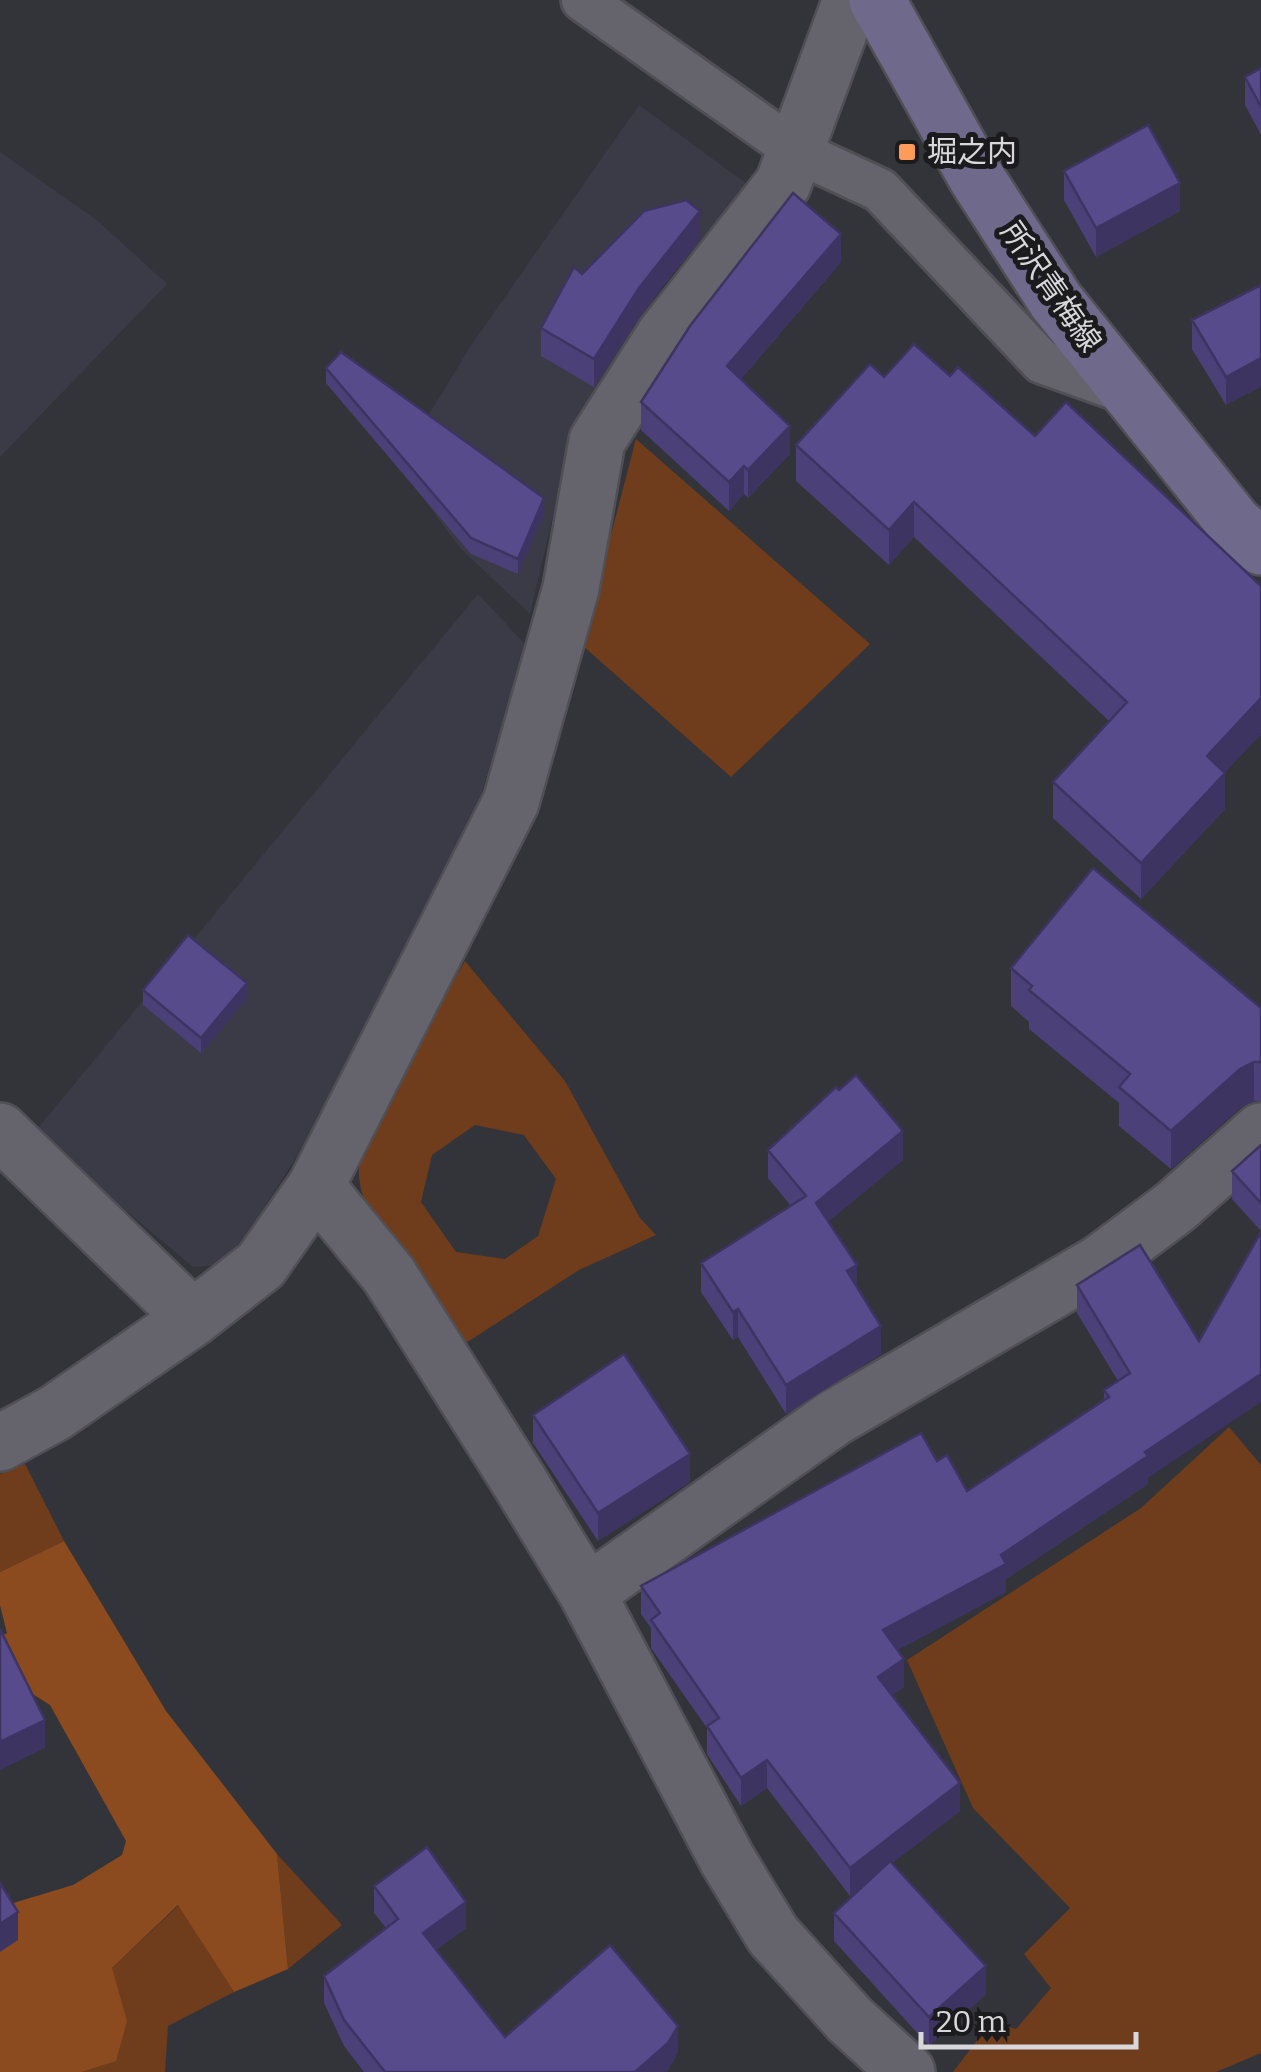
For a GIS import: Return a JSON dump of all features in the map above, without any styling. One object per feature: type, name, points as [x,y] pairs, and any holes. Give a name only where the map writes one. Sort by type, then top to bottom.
[{"type":"main road","name":"所沢青梅線","points":[[877,0],[986,192],[1056,301],[1234,523],[1261,547]]},
{"type":"street","points":[[0,1443],[55,1413],[194,1318],[261,1265],[316,1186],[510,802],[570,588],[597,441],[664,336],[783,184],[851,0]]},
{"type":"street","points":[[0,1131],[194,1318]]},
{"type":"street","points":[[588,1593],[834,1418],[1100,1263],[1176,1207],[1261,1131]]},
{"type":"street","points":[[316,1186],[388,1274],[588,1593],[727,1859],[773,1935],[850,2020],[908,2072]]},
{"type":"lane","points":[[583,0],[798,152],[880,190],[1042,362],[1126,392]]},
{"type":"shaded area","points":[[639,105],[747,184],[658,293],[572,435],[530,614],[461,549],[398,465],[470,347]]},
{"type":"shaded area","points":[[0,152],[98,221],[167,284],[0,457]]},
{"type":"shaded area","points":[[636,439],[870,644],[731,777],[582,645]]},
{"type":"shaded area","points":[[478,594],[526,645],[479,802],[425,927],[316,1127],[246,1235],[220,1265],[193,1267],[34,1133]]},
{"type":"shaded area","points":[[465,961],[565,1081],[640,1218],[656,1235],[579,1270],[458,1348],[384,1240],[371,1217],[359,1175],[362,1154],[385,1099]],"holes":[[[475,1125],[524,1135],[556,1179],[538,1236],[505,1259],[456,1252],[421,1202],[432,1155]]]},
{"type":"shaded area","points":[[1229,1427],[1261,1465],[1261,2053],[1216,2072],[953,2072],[991,2022],[1016,2029],[1051,1988],[1024,1954],[1070,1908],[973,1808],[907,1660],[1141,1508]]},
{"type":"shaded area","points":[[25,1464],[64,1541],[0,1572],[0,1474]]},
{"type":"shaded area","points":[[64,1541],[166,1711],[277,1854],[288,1969],[234,1992],[178,1905],[112,1968],[127,2021],[116,2061],[82,2072],[0,2072],[0,1907],[73,1885],[122,1855],[126,1841],[50,1705],[31,1693],[0,1637],[7,1633],[0,1605],[0,1572]]},
{"type":"shaded area","points":[[277,1854],[342,1925],[288,1969]]},
{"type":"shaded area","points":[[179,1905],[234,1992],[168,2026],[165,2072],[82,2072],[115,2061],[112,1968]]},
{"type":"building","points":[[1261,68],[1261,107],[1245,77]]},
{"type":"building","points":[[1148,125],[1180,183],[1096,228],[1064,171]]},
{"type":"building","points":[[793,193],[841,234],[727,366],[790,426],[748,470],[744,466],[729,482],[641,402],[690,326]]},
{"type":"building","points":[[686,200],[700,211],[639,288],[594,359],[541,328],[574,267],[582,274],[644,211]]},
{"type":"building","points":[[1261,285],[1261,358],[1226,377],[1192,320]]},
{"type":"building","points":[[914,344],[950,376],[958,367],[1035,436],[1066,402],[1261,586],[1261,698],[1207,756],[1225,773],[1141,863],[1053,782],[1127,702],[914,502],[889,530],[796,445],[870,364],[884,377]]},
{"type":"building","points":[[341,352],[544,498],[518,559],[471,538],[326,368]]},
{"type":"building","points":[[1093,868],[1261,1008],[1261,1062],[1240,1069],[1171,1131],[1119,1087],[1130,1074],[1029,990],[1032,986],[1011,968]]},
{"type":"building","points":[[188,935],[247,983],[201,1038],[143,990]]},
{"type":"building","points":[[856,1075],[903,1131],[816,1203],[857,1265],[847,1271],[881,1326],[786,1385],[738,1309],[733,1312],[701,1263],[806,1196],[768,1150],[836,1087],[839,1090]]},
{"type":"building","points":[[1261,1145],[1261,1203],[1232,1171]]},
{"type":"building","points":[[1261,1232],[1261,1374],[1001,1555],[1006,1564],[883,1630],[904,1659],[878,1677],[960,1783],[850,1868],[767,1760],[741,1778],[707,1726],[719,1718],[651,1620],[660,1613],[641,1586],[921,1433],[937,1461],[947,1455],[967,1491],[1109,1397],[1104,1390],[1130,1373],[1077,1285],[1140,1245],[1199,1341]]},
{"type":"building","points":[[624,1354],[690,1454],[598,1513],[533,1415]]},
{"type":"building","points":[[0,1629],[45,1720],[0,1742]]},
{"type":"building","points":[[427,1847],[466,1902],[423,1933],[505,2037],[610,1945],[678,2026],[668,2043],[635,2072],[385,2072],[344,2020],[324,1976],[398,1919],[374,1886]]},
{"type":"building","points":[[890,1861],[986,1966],[929,2017],[834,1913]]},
{"type":"building","points":[[0,1883],[18,1912],[0,1924]]},
{"type":"place","name":"堀之内","points":[[907,152]]}]
